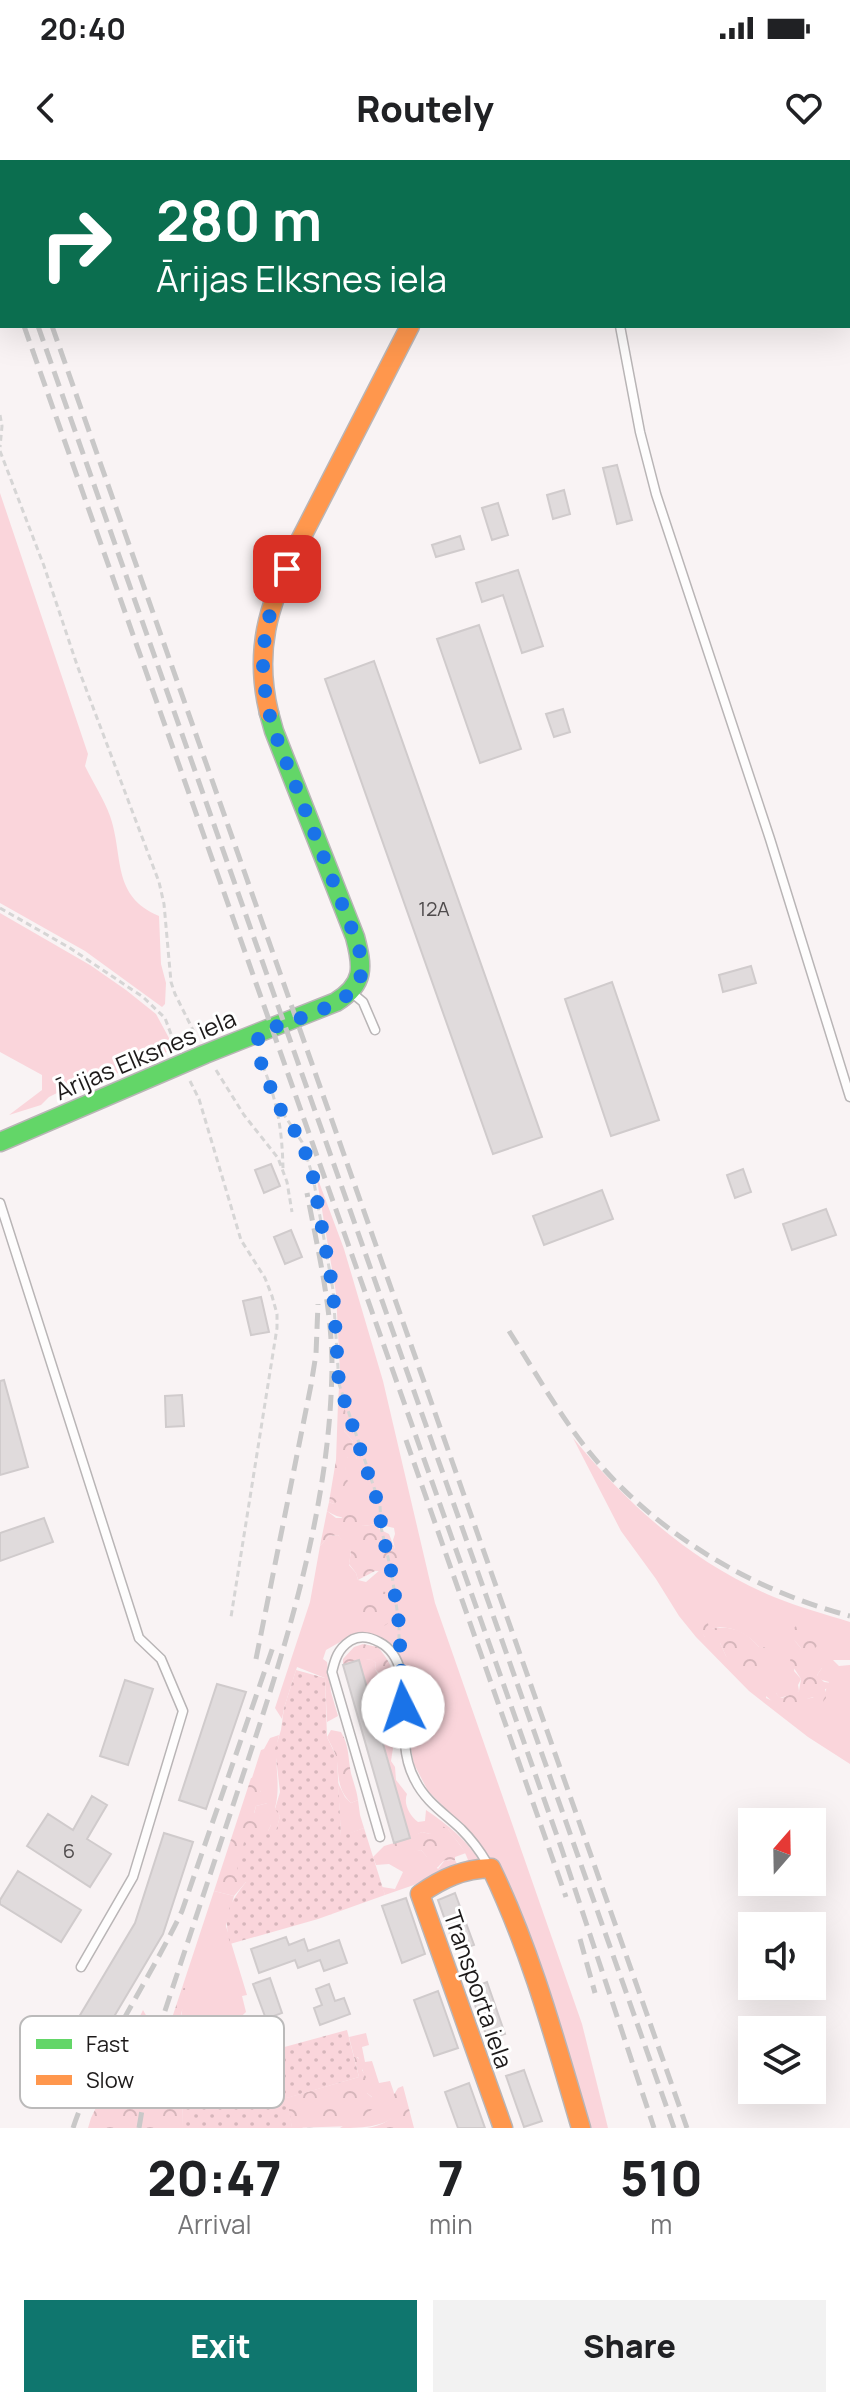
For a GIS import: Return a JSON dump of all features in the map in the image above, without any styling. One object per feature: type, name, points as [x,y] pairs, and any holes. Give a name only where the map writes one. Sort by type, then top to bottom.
[{"type":"street","points":[[351,992],[360,980],[361,955],[274,731],[263,688],[262,646],[273,603],[295,550],[409,328]]},
{"type":"street","name":"Ārijas Elksnes iela","points":[[0,1142],[180,1064],[336,1002],[351,992]]},
{"type":"street","points":[[491,1868],[534,1973],[581,2128]]},
{"type":"street","name":"Transporta iela","points":[[491,1868],[456,1872],[420,1894],[503,2128]]},
{"type":"lane","points":[[620,328],[640,432],[656,494],[775,854],[850,1097]]},
{"type":"lane","points":[[351,992],[363,1002],[375,1030]]},
{"type":"lane","points":[[0,1203],[139,1638],[161,1659],[183,1711],[133,1877],[81,1967]]},
{"type":"lane","points":[[380,1837],[332,1672],[334,1660],[341,1649],[352,1639],[362,1637],[387,1645],[396,1658],[401,1674],[405,1746],[414,1779],[438,1810],[472,1842],[491,1868]]},
{"type":"path","points":[[0,415],[0,449],[77,665],[155,869],[164,904],[169,966],[175,994],[205,1054],[283,1170]]},
{"type":"path","points":[[0,908],[103,969],[157,1008],[172,1031],[180,1064],[199,1099],[241,1240],[265,1278],[277,1314],[231,1617]]},
{"type":"path","points":[[259,1033],[258,1055],[277,1104],[283,1170],[292,1212]]},
{"type":"path","points":[[277,1104],[302,1142],[313,1177],[333,1290],[339,1384],[380,1505],[381,1527],[399,1624],[401,1674]]},
{"type":"green space","points":[[0,493],[88,754],[85,766],[110,816],[126,886],[144,908],[159,916],[161,964],[166,983],[165,1004],[162,1007],[85,951],[0,903]]},
{"type":"green space","points":[[0,913],[90,965],[156,1014],[169,1038],[169,1051],[111,1076],[97,1073],[49,1097],[41,1105],[9,1115],[42,1090],[42,1075],[0,1052]]},
{"type":"green space","points":[[316,1174],[344,1249],[383,1381],[435,1603],[582,2024],[608,2128],[586,2128],[499,1874],[473,1836],[428,1791],[414,1764],[408,1734],[406,1681],[398,1654],[383,1639],[365,1633],[347,1638],[326,1650],[323,1659],[327,1662],[338,1716],[327,1722],[325,1678],[297,1667],[282,1719],[275,1708],[310,1602],[320,1546],[329,1536],[338,1535],[351,1551],[349,1565],[358,1580],[366,1582],[380,1570],[391,1572],[395,1549],[394,1528],[377,1524],[363,1526],[327,1511],[329,1502],[334,1504],[342,1489],[347,1458],[357,1459],[353,1441],[344,1431],[347,1417],[343,1404],[338,1403],[340,1372],[336,1293]]},
{"type":"green space","points":[[338,1403],[343,1404],[349,1422],[344,1431],[353,1441],[352,1448],[357,1459],[354,1462],[347,1458],[349,1465],[345,1477],[348,1481],[342,1489],[345,1494],[334,1504],[329,1502],[336,1460]]},
{"type":"green space","points":[[573,1438],[639,1509],[716,1567],[774,1597],[850,1622],[850,1660],[833,1660],[839,1666],[850,1665],[850,1764],[808,1737],[749,1691],[679,1616],[621,1531]],"holes":[[[720,1627],[737,1631],[759,1647],[767,1648],[740,1666],[734,1665],[720,1643],[704,1636],[703,1631]],[[794,1640],[822,1668],[817,1675],[819,1679],[829,1682],[824,1695],[806,1699],[796,1711],[766,1698],[767,1693],[776,1693],[779,1698],[799,1691],[801,1679],[794,1671],[801,1648]]]},
{"type":"green space","points":[[327,1511],[336,1518],[342,1518],[344,1512],[357,1513],[363,1526],[377,1524],[379,1529],[389,1534],[395,1549],[402,1551],[403,1556],[396,1572],[375,1571],[358,1580],[349,1564],[351,1551],[342,1544],[338,1535],[329,1536],[320,1546]]},
{"type":"green space","points":[[379,1591],[386,1592],[392,1615],[386,1625],[372,1628],[363,1625],[359,1617],[363,1604]]},
{"type":"green space","points":[[700,1615],[707,1617],[709,1629],[737,1630],[759,1647],[776,1648],[779,1654],[776,1661],[768,1662],[764,1671],[758,1673],[744,1671],[740,1666],[731,1667],[720,1643],[713,1643],[704,1636],[698,1625]]},
{"type":"green space","points":[[809,1622],[818,1632],[815,1648],[823,1659],[817,1675],[824,1682],[832,1683],[831,1688],[825,1689],[826,1698],[822,1703],[813,1697],[807,1699],[796,1717],[789,1717],[765,1695],[773,1689],[782,1698],[799,1691],[801,1679],[790,1662],[791,1655],[801,1648],[793,1630]]},
{"type":"green space","points":[[363,1644],[378,1647],[386,1657],[394,1674],[395,1692],[370,1659],[343,1665],[343,1659],[354,1647]]},
{"type":"green space","points":[[371,1659],[376,1663],[375,1669],[380,1677],[396,1692],[397,1682],[398,1718],[392,1724],[385,1715],[381,1717],[393,1748],[391,1761],[396,1780],[407,1794],[410,1813],[418,1822],[425,1821],[426,1810],[463,1839],[480,1862],[385,1895],[382,1887],[395,1889],[403,1872],[389,1864],[376,1865],[373,1857],[384,1846],[394,1843],[405,1853],[421,1850],[438,1869],[445,1860],[455,1860],[457,1864],[468,1860],[448,1829],[430,1834],[422,1832],[410,1838],[359,1660]]},
{"type":"green space","points":[[296,1670],[325,1678],[327,1737],[337,1758],[341,1836],[364,1828],[385,1895],[318,1919],[230,1944],[227,1918],[235,1897],[246,1882],[235,1878],[247,1830],[276,1831],[280,1816],[275,1809],[280,1792],[275,1749]]},
{"type":"green space","points":[[331,1730],[341,1732],[346,1744],[358,1800],[351,1803],[340,1784],[336,1755],[327,1737]]},
{"type":"green space","points":[[279,1735],[275,1808],[280,1816],[276,1832],[268,1831],[271,1825],[254,1814],[256,1806],[268,1803],[252,1778],[261,1750],[270,1738]]},
{"type":"green space","points":[[257,1777],[262,1784],[260,1791],[270,1800],[256,1806],[254,1813],[268,1817],[271,1825],[268,1831],[247,1831],[246,1882],[234,1896],[214,1891],[251,1778]]},
{"type":"green space","points":[[338,1783],[351,1803],[358,1800],[364,1828],[341,1837]]},
{"type":"green space","points":[[436,1827],[448,1829],[466,1853],[455,1857],[455,1860],[445,1860],[437,1868],[430,1869],[426,1868],[424,1863],[427,1857],[421,1850],[400,1856],[393,1852],[394,1843],[422,1832],[430,1834]]},
{"type":"green space","points":[[214,1891],[234,1896],[226,1926],[247,1995],[242,1996],[246,2012],[242,2016],[181,2016],[185,1988],[182,1988]]},
{"type":"green space","points":[[182,1988],[185,1988],[187,2004],[181,2016],[173,2016]]},
{"type":"green space","points":[[347,2030],[359,2077],[287,2098],[292,2127],[303,2128],[183,2128],[183,2108],[284,2108],[284,2047]]},
{"type":"green space","points":[[366,2033],[369,2045],[362,2047],[365,2062],[372,2061],[379,2083],[390,2081],[395,2097],[395,2113],[392,2118],[379,2124],[340,2128],[357,2116],[372,2097],[367,2093],[367,2083],[358,2057],[354,2057],[349,2037]]},
{"type":"green space","points":[[354,2057],[364,2065],[362,2070],[368,2081],[367,2093],[376,2101],[375,2107],[364,2116],[357,2116],[358,2123],[352,2126],[292,2128],[286,2098],[359,2077]]},
{"type":"green space","points":[[403,2086],[414,2128],[367,2128],[390,2119],[395,2109],[393,2096]]},
{"type":"green space","points":[[96,2108],[183,2108],[183,2128],[88,2128]]},
{"type":"building","points":[[617,465],[632,520],[617,524],[603,468]]},
{"type":"building","points":[[564,490],[570,514],[553,519],[547,495]]},
{"type":"building","points":[[498,503],[508,535],[492,540],[482,508]]},
{"type":"building","points":[[460,536],[464,549],[436,557],[432,545]]},
{"type":"building","points":[[518,570],[543,646],[522,653],[503,595],[482,602],[476,583]]},
{"type":"building","points":[[479,625],[521,749],[480,763],[437,639]]},
{"type":"building","points":[[374,661],[542,1137],[493,1154],[325,679]]},
{"type":"building","points":[[563,709],[570,732],[554,737],[546,714]]},
{"type":"building","points":[[751,966],[756,983],[723,992],[719,975]]},
{"type":"building","points":[[612,982],[659,1120],[611,1136],[565,999]]},
{"type":"building","points":[[271,1164],[280,1186],[264,1193],[255,1170]]},
{"type":"building","points":[[743,1169],[751,1192],[735,1198],[727,1175]]},
{"type":"building","points":[[602,1190],[613,1219],[544,1245],[533,1216]]},
{"type":"building","points":[[826,1209],[836,1235],[792,1250],[783,1224]]},
{"type":"building","points":[[291,1230],[302,1257],[285,1264],[274,1237]]},
{"type":"building","points":[[261,1297],[269,1332],[251,1335],[243,1301]]},
{"type":"building","points":[[4,1380],[28,1467],[0,1475],[0,1381]]},
{"type":"building","points":[[182,1395],[184,1426],[166,1427],[165,1396]]},
{"type":"building","points":[[44,1518],[53,1542],[0,1561],[0,1533]]},
{"type":"building","points":[[359,1660],[410,1838],[394,1843],[343,1665]]},
{"type":"building","points":[[125,1680],[153,1689],[128,1765],[100,1756]]},
{"type":"building","points":[[217,1684],[246,1692],[206,1809],[179,1800]]},
{"type":"building","points":[[92,1796],[107,1805],[87,1839],[111,1854],[90,1887],[27,1846],[48,1814],[73,1830]]},
{"type":"building","points":[[164,1833],[193,1842],[163,1934],[114,2016],[80,2016],[135,1923]]},
{"type":"building","points":[[18,1871],[81,1910],[61,1942],[0,1904]]},
{"type":"building","points":[[455,1893],[474,1945],[456,1951],[438,1900]]},
{"type":"building","points":[[406,1898],[425,1954],[402,1963],[382,1906]]},
{"type":"building","points":[[286,1937],[289,1945],[304,1939],[308,1951],[339,1940],[347,1963],[324,1971],[320,1960],[298,1968],[295,1960],[259,1973],[251,1949]]},
{"type":"building","points":[[270,1978],[282,2013],[265,2016],[253,1984]]},
{"type":"building","points":[[487,1982],[505,2034],[488,2040],[469,1989]]},
{"type":"building","points":[[329,1984],[335,2001],[344,1998],[350,2014],[320,2025],[314,2008],[322,2005],[316,1989]]},
{"type":"building","points":[[438,1991],[458,2048],[434,2056],[414,2000]]},
{"type":"building","points":[[524,2070],[542,2121],[524,2127],[506,2076]]},
{"type":"building","points":[[469,2083],[485,2128],[458,2128],[445,2092]]},
{"type":"railway","points":[[25,328],[562,1850],[654,2128]]},
{"type":"railway","points":[[39,328],[674,2128]]},
{"type":"railway","points":[[53,328],[687,2128]]},
{"type":"railway","points":[[163,2016],[275,1675],[315,1523],[329,1420],[332,1367],[327,1301],[307,1193]]},
{"type":"railway","points":[[256,1659],[311,1385],[318,1304]]},
{"type":"railway","points":[[509,1331],[586,1448],[612,1478],[672,1531],[739,1573],[775,1590],[850,1616]]},
{"type":"railway","points":[[406,1440],[566,1897]]},
{"type":"railway","points":[[126,2016],[182,1911],[274,1644]]},
{"type":"railway","points":[[580,1939],[595,1993]]},
{"type":"railway","points":[[73,2128],[81,2108]]},
{"type":"railway","points":[[139,2128],[142,2108]]},
{"type":"traffic: fast","points":[[0,1142],[336,1002],[357,981],[360,966],[355,937],[269,713]]},
{"type":"traffic: slow","points":[[269,713],[263,669],[264,649],[277,590],[409,328]]},
{"type":"traffic: slow","points":[[503,2128],[420,1894],[454,1875],[491,1868],[530,1964],[581,2128]]},
{"type":"route","points":[[287,569],[264,631],[261,660],[266,703],[274,731],[355,937],[362,964],[360,980],[345,998],[259,1033],[257,1047],[277,1104],[302,1142],[313,1177],[333,1290],[339,1384],[380,1505],[381,1527],[392,1575],[399,1624],[403,1707]]}]
